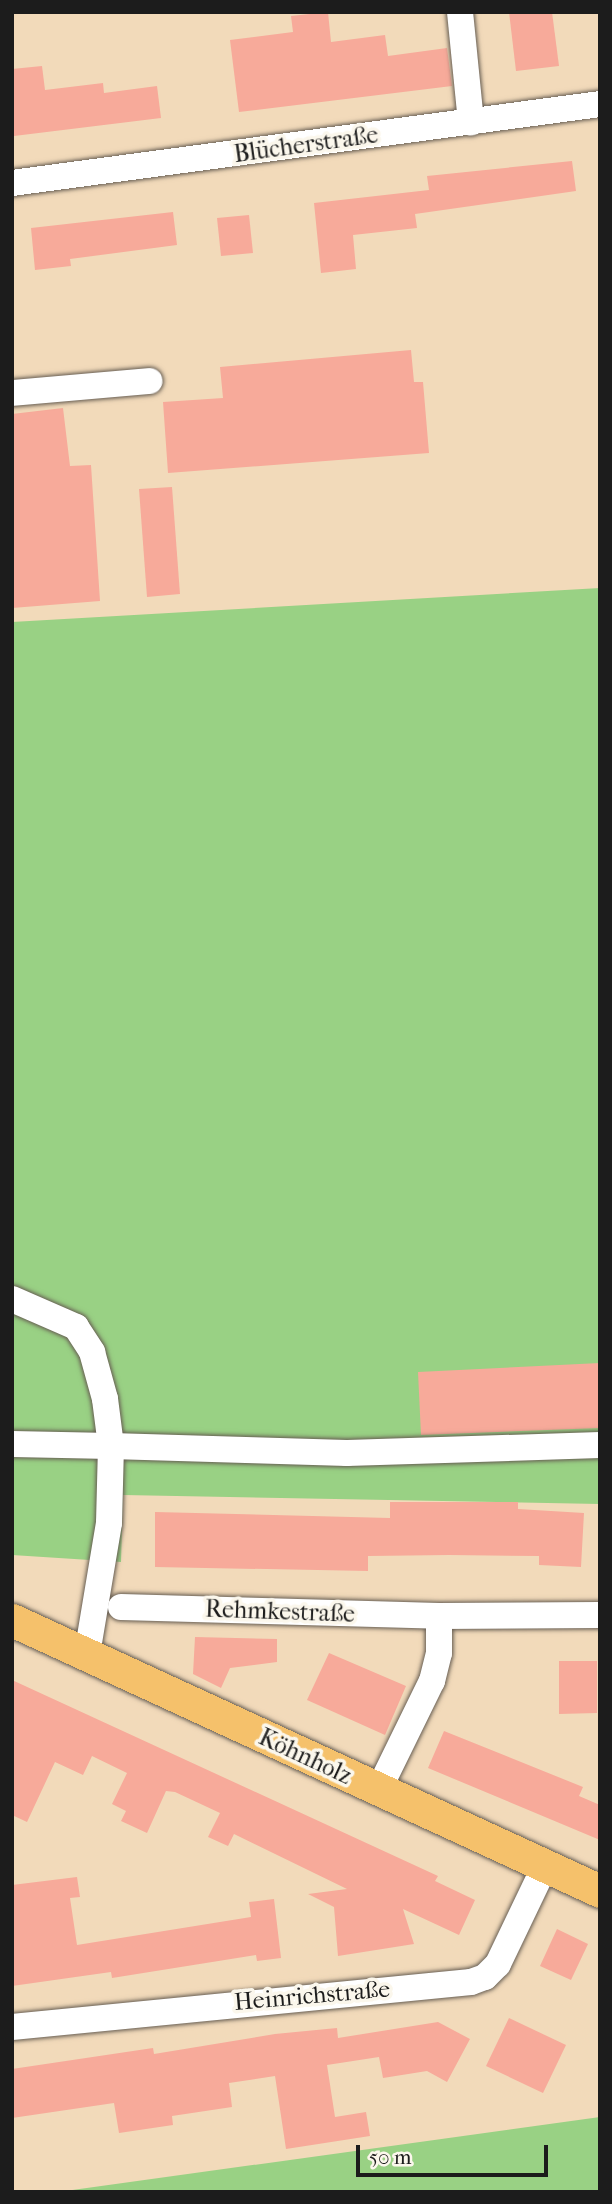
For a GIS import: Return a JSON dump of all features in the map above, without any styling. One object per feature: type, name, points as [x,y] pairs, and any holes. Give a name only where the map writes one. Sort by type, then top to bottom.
[{"type":"main road","name":"Köhnholz","points":[[12,1620],[378,1791],[600,1891]]},
{"type":"street","points":[[460,12],[471,121]]},
{"type":"street","name":"Blücherstraße","points":[[12,184],[600,104]]},
{"type":"street","points":[[12,393],[149,381]]},
{"type":"street","points":[[12,1298],[49,1312],[81,1336],[92,1352],[105,1399],[111,1446],[109,1523],[87,1654]]},
{"type":"street","points":[[12,1444],[347,1453],[600,1445]]},
{"type":"street","name":"Rehmkestraße","points":[[121,1607],[439,1616],[600,1615]]},
{"type":"street","points":[[378,1791],[432,1681],[439,1653],[439,1616]]},
{"type":"street","name":"Heinrichstraße","points":[[12,2027],[471,1982],[485,1977],[498,1964],[545,1866]]},
{"type":"green space","points":[[600,588],[600,1504],[123,1495],[121,1562],[12,1555],[12,622]]},
{"type":"green space","points":[[600,2117],[600,2192],[58,2192]]},
{"type":"building","points":[[328,12],[331,42],[385,35],[388,56],[447,48],[452,86],[239,112],[230,40],[293,32],[291,16]]},
{"type":"building","points":[[509,12],[552,12],[559,66],[516,71]]},
{"type":"building","points":[[42,66],[45,90],[103,83],[104,93],[157,86],[161,118],[14,136],[12,69]]},
{"type":"building","points":[[572,161],[576,191],[415,214],[417,228],[353,235],[356,269],[321,273],[314,203],[429,190],[427,176]]},
{"type":"building","points":[[173,212],[177,245],[70,259],[71,266],[35,270],[31,228]]},
{"type":"building","points":[[249,215],[253,253],[221,256],[217,218]]},
{"type":"building","points":[[411,350],[414,382],[423,382],[429,453],[168,473],[163,402],[223,398],[220,367]]},
{"type":"building","points":[[63,408],[70,466],[91,465],[100,601],[12,608],[12,414]]},
{"type":"building","points":[[172,487],[180,594],[147,597],[139,489]]},
{"type":"building","points":[[600,1363],[600,1428],[421,1435],[418,1372]]},
{"type":"building","points":[[390,1502],[518,1502],[518,1509],[584,1513],[581,1567],[539,1565],[539,1556],[449,1555],[368,1556],[368,1571],[155,1567],[155,1512],[390,1518]]},
{"type":"building","points":[[195,1637],[277,1639],[277,1662],[230,1668],[221,1688],[193,1674]]},
{"type":"building","points":[[329,1653],[406,1686],[385,1735],[307,1700]]},
{"type":"building","points":[[559,1661],[597,1661],[597,1713],[559,1714]]},
{"type":"building","points":[[12,1680],[438,1876],[435,1881],[475,1900],[459,1935],[403,1909],[414,1944],[338,1956],[334,1907],[308,1894],[347,1889],[234,1834],[228,1846],[208,1837],[220,1813],[175,1792],[166,1791],[147,1833],[121,1821],[126,1811],[112,1804],[127,1773],[92,1756],[83,1775],[55,1762],[27,1822],[12,1815]]},
{"type":"building","points":[[444,1731],[583,1787],[579,1796],[600,1805],[600,1840],[428,1768]]},
{"type":"building","points":[[77,1877],[80,1897],[70,1898],[77,1945],[251,1917],[249,1902],[274,1899],[281,1958],[257,1961],[256,1955],[112,1978],[111,1972],[12,1986],[12,1885]]},
{"type":"building","points":[[557,1929],[588,1944],[571,1980],[540,1966]]},
{"type":"building","points":[[509,2018],[566,2045],[543,2093],[486,2066]]},
{"type":"building","points":[[438,2022],[470,2039],[447,2082],[427,2071],[383,2078],[379,2057],[327,2065],[335,2117],[366,2112],[370,2136],[286,2149],[275,2076],[229,2083],[232,2107],[172,2116],[173,2125],[119,2133],[114,2103],[12,2118],[12,2069],[153,2048],[154,2054],[275,2034],[337,2028],[338,2038]]}]
